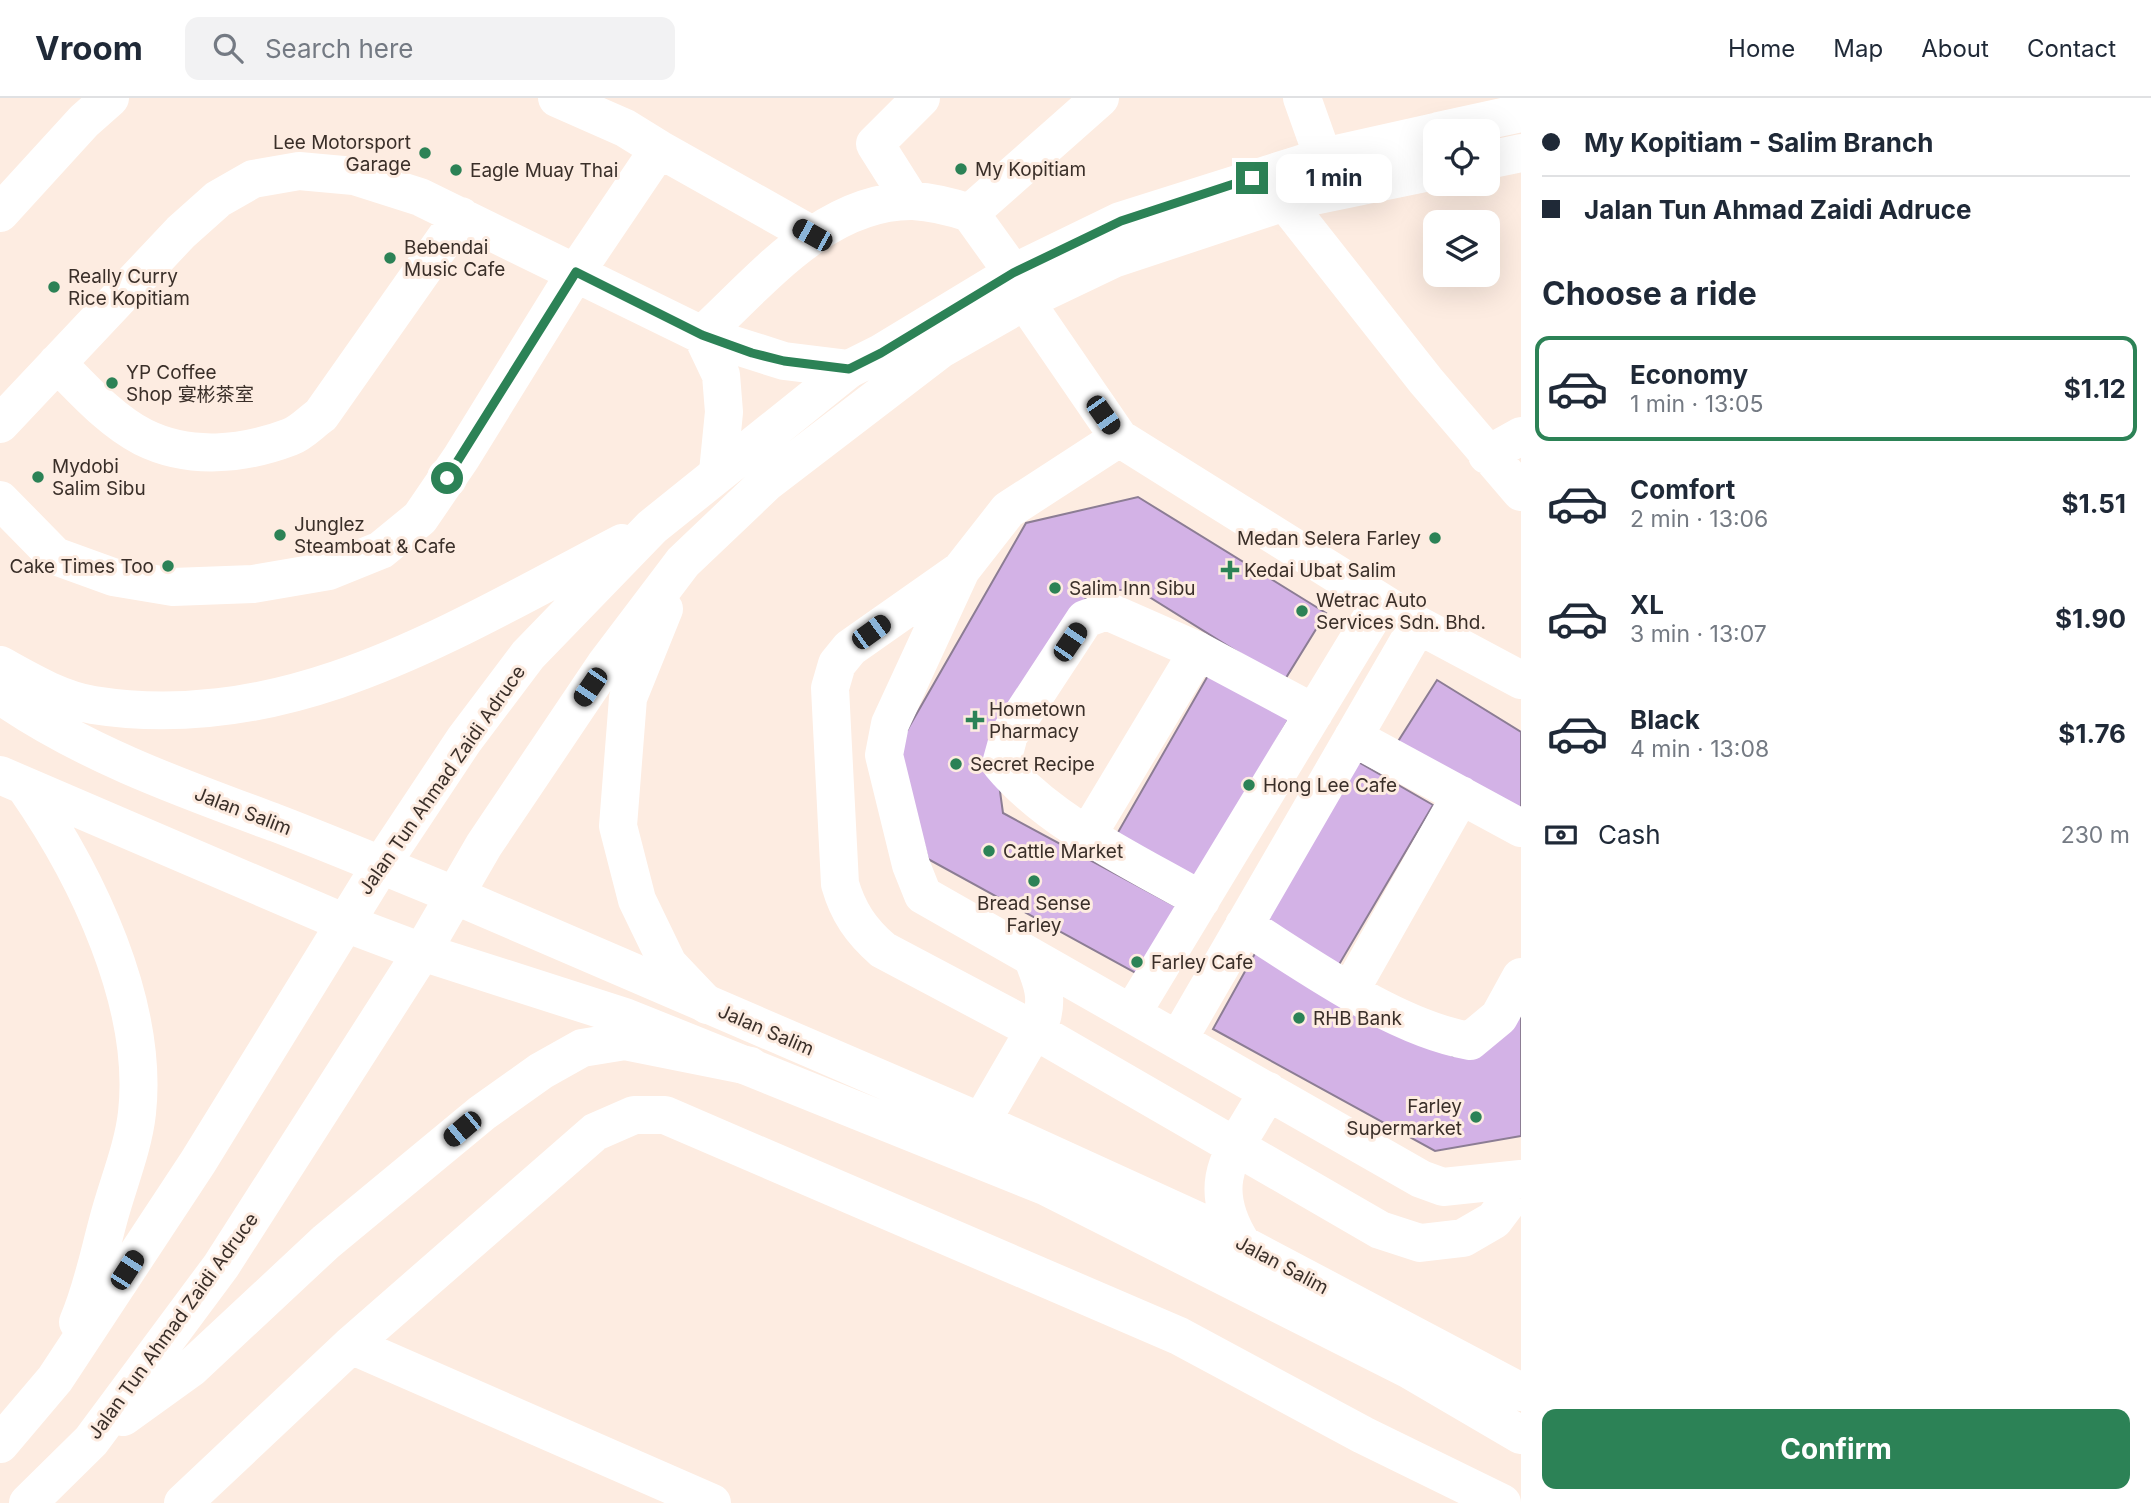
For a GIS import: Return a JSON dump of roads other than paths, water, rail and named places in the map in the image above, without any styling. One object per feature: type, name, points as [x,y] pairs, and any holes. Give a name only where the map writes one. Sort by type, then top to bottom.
[{"type":"main road","points":[[0,213],[84,121],[110,98]]},
{"type":"main road","points":[[557,98],[625,128],[812,235]]},
{"type":"main road","points":[[911,201],[875,144],[921,98]]},
{"type":"main road","points":[[970,213],[1100,98]]},
{"type":"main road","points":[[1302,98],[1323,157]]},
{"type":"main road","name":"Jalan Tun Ahmad Zaidi Adruce","points":[[1494,119],[1521,113]]},
{"type":"main road","name":"Jalan Tun Ahmad Zaidi Adruce","points":[[28,1503],[91,1441],[221,1266],[422,952],[484,845],[605,665],[683,562],[766,483],[844,421],[1019,287],[1121,221],[1323,157],[1423,135]]},
{"type":"main road","points":[[0,500],[55,556],[113,577],[173,587],[253,584],[329,571],[381,550],[419,518],[461,458],[576,272],[659,149]]},
{"type":"main road","points":[[1500,157],[1521,153]]},
{"type":"main road","points":[[0,424],[181,232],[218,199],[253,179],[299,171],[354,176],[419,197],[702,335],[784,361],[849,369]]},
{"type":"main road","name":"Jalan Tun Ahmad Zaidi Adruce","points":[[0,1444],[55,1379],[198,1161],[381,865],[464,740],[528,655],[652,527],[849,369],[1019,287],[1285,202],[1423,173]]},
{"type":"main road","points":[[702,335],[812,235],[864,209],[911,201],[970,213],[1119,438],[1381,603],[1521,680]]},
{"type":"main road","points":[[1285,202],[1486,454],[1521,492]]},
{"type":"main road","points":[[57,363],[95,401],[142,436],[184,452],[234,452],[292,436],[321,415],[461,216]]},
{"type":"main road","points":[[702,335],[721,375],[724,412],[718,472]]},
{"type":"main road","points":[[1486,454],[1521,436]]},
{"type":"main road","points":[[1119,438],[1007,510],[961,570],[890,724],[884,755],[911,865],[923,895],[1421,1179],[1443,1186],[1521,1179]]},
{"type":"main road","points":[[0,665],[42,689],[91,705],[181,710],[264,702],[347,678],[445,635],[652,527]]},
{"type":"main road","points":[[683,562],[628,698],[618,826],[637,900],[668,964],[706,1005]]},
{"type":"main road","points":[[961,570],[849,648],[837,664],[830,688],[840,884],[847,906],[857,923],[883,950],[1034,1030],[1380,1230],[1420,1243],[1463,1238],[1494,1220],[1521,1184]]},
{"type":"main road","points":[[1132,1013],[1381,603]]},
{"type":"main road","points":[[1201,900],[1088,834],[1020,788],[1001,764],[1009,734],[1085,619],[1107,611],[1198,651],[1314,713]]},
{"type":"main road","points":[[1178,1040],[1418,625]]},
{"type":"main road","points":[[1088,834],[1198,651]]},
{"type":"main road","name":"Jalan Salim","points":[[0,695],[25,712],[150,776],[454,895],[981,1122],[1242,1244],[1521,1392]]},
{"type":"main road","points":[[1353,737],[1521,828]]},
{"type":"main road","points":[[13,782],[57,833],[92,900],[120,977],[138,1061],[137,1115],[82,1314],[55,1379]]},
{"type":"main road","name":"Jalan Salim","points":[[13,782],[345,923],[422,952],[625,1017],[1047,1186],[1410,1370],[1521,1435]]},
{"type":"main road","points":[[1350,991],[1461,795]]},
{"type":"main road","points":[[1244,925],[1350,991],[1443,1036],[1470,1041],[1499,1017],[1521,977]]},
{"type":"main road","points":[[981,1122],[1034,1030],[1046,1002],[1033,959]]},
{"type":"main road","points":[[91,1441],[191,1368],[326,1242],[482,1113],[541,1071],[582,1048],[625,1041],[750,1066]]},
{"type":"main road","points":[[1242,1244],[1228,1221],[1221,1196],[1225,1171],[1268,1091]]},
{"type":"main road","points":[[183,1503],[351,1345],[596,1132],[634,1115],[665,1115],[1179,1336],[1363,1435],[1502,1503]]},
{"type":"main road","points":[[351,1345],[712,1503]]},
{"type":"place","name":"Lee Motorsport Garage","points":[[425,153]]},
{"type":"place","name":"My Kopitiam","points":[[961,169]]},
{"type":"place","name":"Eagle Muay Thai","points":[[456,170]]},
{"type":"place","name":"Bebendai Music Cafe","points":[[390,258]]},
{"type":"place","name":"Really Curry Rice Kopitiam","points":[[54,287]]},
{"type":"place","name":"YP Coffee Shop 宴彬茶室","points":[[112,383]]},
{"type":"place","name":"Mydobi Salim Sibu","points":[[38,477]]},
{"type":"place","name":"Junglez Steamboat & Cafe","points":[[280,535]]},
{"type":"place","name":"Medan Selera Farley","points":[[1435,538]]},
{"type":"place","name":"Cake Times Too","points":[[168,566]]},
{"type":"place","name":"Kedai Ubat Salim","points":[[1230,570]]},
{"type":"place","name":"Salim Inn Sibu","points":[[1055,588]]},
{"type":"place","name":"Wetrac Auto Services Sdn. Bhd.","points":[[1302,611]]},
{"type":"place","name":"Hometown Pharmacy","points":[[975,720]]},
{"type":"place","name":"Secret Recipe","points":[[956,764]]},
{"type":"place","name":"Hong Lee Cafe","points":[[1249,785]]},
{"type":"place","name":"Cattle Market","points":[[989,851]]},
{"type":"place","name":"Bread Sense Farley","points":[[1034,881]]},
{"type":"place","name":"Farley Cafe","points":[[1137,962]]},
{"type":"place","name":"RHB Bank","points":[[1299,1018]]},
{"type":"place","name":"Farley Supermarket","points":[[1476,1117]]}]
